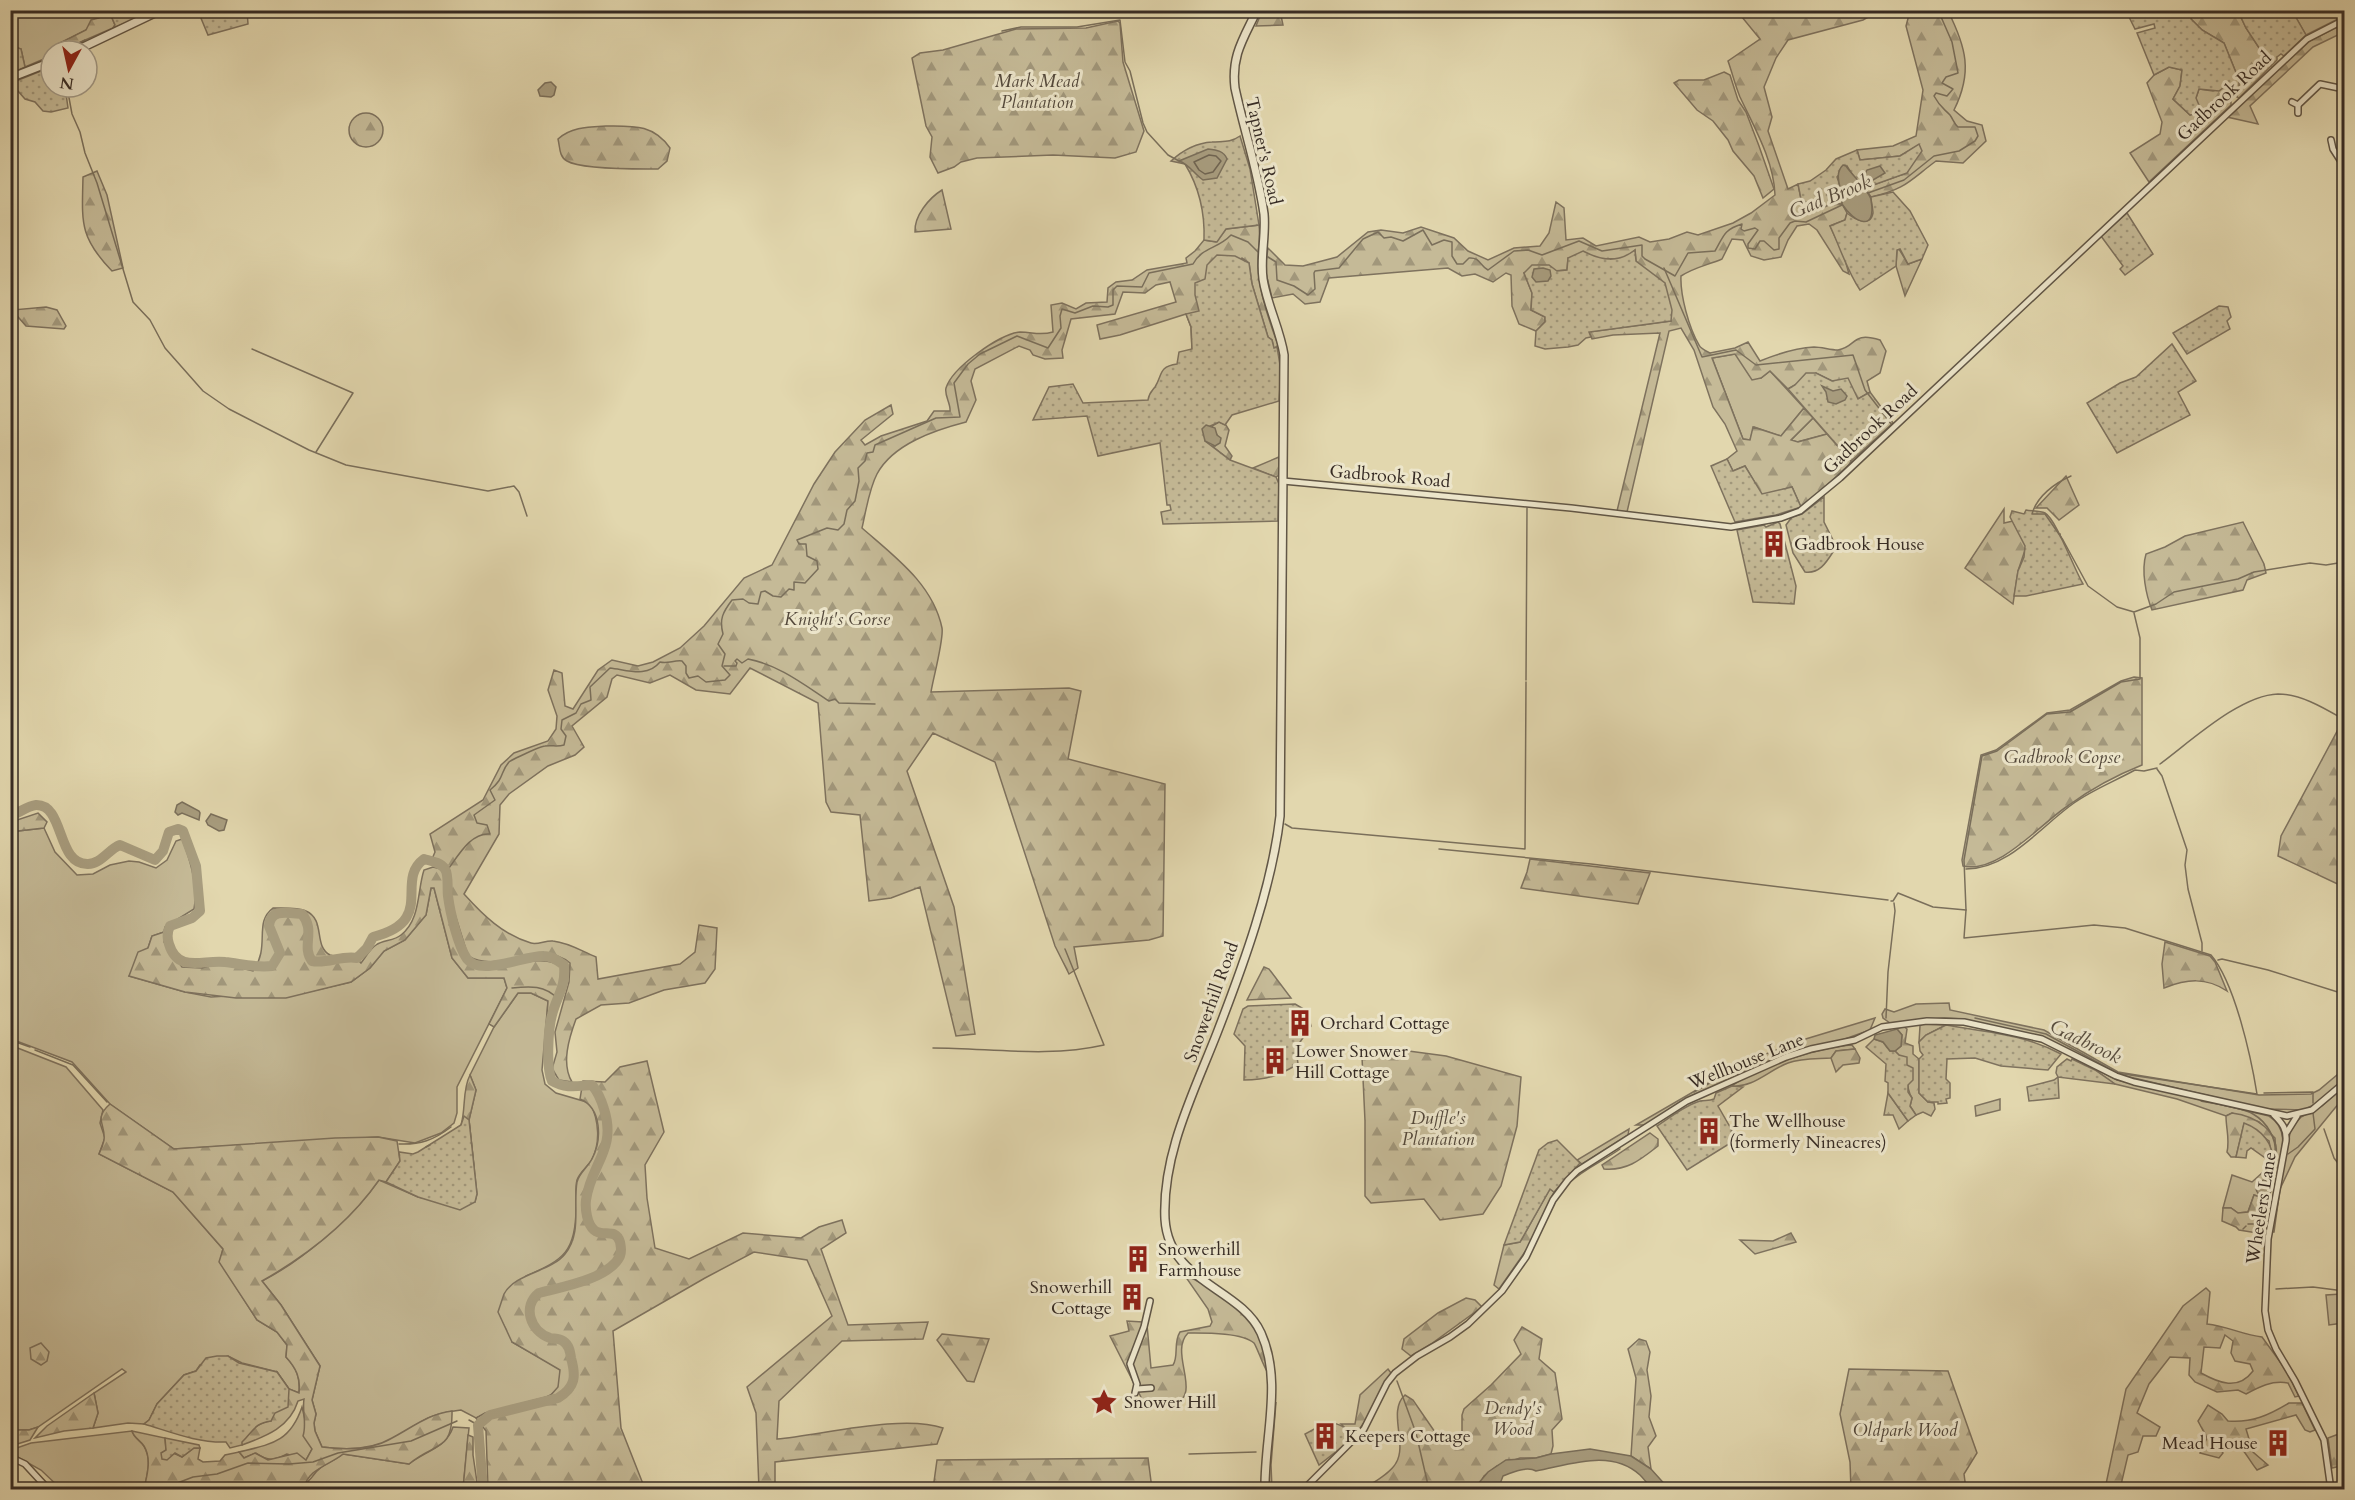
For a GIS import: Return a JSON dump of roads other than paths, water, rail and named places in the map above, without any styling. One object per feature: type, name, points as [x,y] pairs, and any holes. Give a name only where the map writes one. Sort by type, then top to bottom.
[{"type":"street","points":[[99,40],[161,10]]},
{"type":"street","name":"Tapner's Road","points":[[1257,10],[1237,54],[1233,74],[1239,108],[1256,171],[1264,217],[1263,282],[1284,355],[1283,481]]},
{"type":"street","name":"Gadbrook Road","points":[[1283,481],[1571,508],[1713,526],[1747,525],[1781,518],[1800,511],[1832,486],[2307,39],[2344,20]]},
{"type":"street","points":[[10,78],[39,67]]},
{"type":"street","points":[[2298,113],[2295,104],[2320,84],[2344,89]]},
{"type":"street","points":[[2331,140],[2333,149],[2344,166]]},
{"type":"street","name":"Snowerhill Road","points":[[1265,1490],[1272,1393],[1265,1341],[1249,1315],[1197,1277],[1181,1260],[1168,1234],[1165,1221],[1165,1195],[1170,1164],[1183,1120],[1229,1003],[1254,926],[1277,840],[1280,816],[1283,481]]},
{"type":"street","name":"Wellhouse Lane","points":[[1303,1490],[1364,1429],[1387,1383],[1395,1373],[1416,1356],[1468,1324],[1502,1291],[1526,1257],[1558,1192],[1577,1171],[1687,1101],[1786,1057],[1855,1040],[1882,1027],[1927,1021],[1964,1022],[2042,1039],[2116,1076],[2134,1082],[2273,1114],[2298,1115]]},
{"type":"street","points":[[2298,1115],[2324,1101],[2344,1083]]},
{"type":"street","name":"Wheelers Lane","points":[[2273,1114],[2287,1132]]},
{"type":"street","name":"Wheelers Lane","points":[[2298,1115],[2287,1132],[2268,1239],[2265,1311],[2273,1343],[2324,1440],[2331,1490]]},
{"type":"street","points":[[1150,1301],[1144,1328],[1130,1364],[1136,1391],[1151,1388]]},
{"type":"street","points":[[10,1457],[25,1464],[48,1490]]},
{"type":"water","points":[[551,82],[556,87],[554,95],[540,96],[538,90],[545,83]]},
{"type":"water","points":[[1208,149],[1220,151],[1227,159],[1217,178],[1203,180],[1186,164],[1179,161]]},
{"type":"water","points":[[1843,165],[1870,197],[1872,210],[1868,221],[1858,220],[1842,204],[1838,174]]},
{"type":"water","points":[[1880,166],[1885,173],[1868,183],[1864,176],[1867,170]]},
{"type":"water","points":[[1534,269],[1550,270],[1551,276],[1548,281],[1536,282],[1532,277]]},
{"type":"water","points":[[1822,386],[1833,391],[1841,389],[1847,396],[1845,400],[1836,404],[1828,402]]},
{"type":"water","points":[[1206,425],[1215,428],[1217,435],[1221,438],[1220,443],[1215,446],[1205,441],[1202,429]]},
{"type":"water","points":[[182,802],[199,811],[199,820],[182,813],[178,815],[175,812],[177,805]]},
{"type":"water","points":[[211,814],[227,820],[224,830],[219,831],[208,825],[206,821]]},
{"type":"water","points":[[1897,1029],[1902,1035],[1901,1046],[1895,1051],[1890,1051],[1883,1042],[1874,1039],[1875,1035]]},
{"type":"water","points":[[2264,1180],[2272,1188],[2264,1196],[2256,1188]]},
{"type":"water","points":[[1590,1449],[1631,1456],[1651,1469],[1669,1489],[1653,1489],[1629,1467],[1603,1460],[1536,1471],[1520,1470],[1503,1476],[1498,1489],[1477,1489],[1477,1485],[1488,1472],[1506,1460],[1536,1458]]},
{"type":"waterway","name":"Gad Brook","points":[[1868,193],[1904,180],[1934,156],[1959,151],[1975,141],[1978,136],[1975,127],[1958,127],[1934,96],[1936,93],[1947,96],[1953,89],[1942,83],[1946,77],[1958,73],[1952,42],[1938,10]]},
{"type":"waterway","points":[[1002,31],[1021,27],[1077,27],[1120,20],[1125,62],[1130,71],[1143,123],[1147,132],[1168,155],[1179,161]]},
{"type":"waterway","points":[[26,68],[39,63]]},
{"type":"waterway","points":[[69,99],[72,114],[97,183],[133,302],[150,320],[165,348],[203,391],[229,409],[309,450],[346,465],[488,491],[514,486],[519,492],[527,516]]},
{"type":"waterway","name":"Gad Brook","points":[[1268,257],[1276,262],[1277,280],[1294,286],[1308,295],[1315,289],[1315,271],[1339,268],[1363,239],[1378,232],[1384,238],[1391,237],[1403,241],[1423,230],[1432,245],[1444,240],[1452,242],[1452,256],[1457,264],[1463,264],[1469,258],[1473,258],[1488,270],[1514,251],[1528,250],[1542,255],[1579,241],[1602,251],[1642,245],[1642,256],[1645,259],[1675,276],[1688,253],[1715,251],[1725,234],[1736,226],[1742,224],[1741,229],[1744,231],[1755,228],[1758,230],[1748,244],[1748,248],[1755,249],[1760,241],[1764,241],[1774,250],[1779,249],[1779,238],[1790,223],[1806,222],[1842,205]]},
{"type":"waterway","name":"Gad Brook","points":[[446,872],[470,841],[483,834],[490,834],[487,825],[477,823],[474,815],[495,800],[490,790],[498,782],[509,762],[542,747],[564,745],[566,736],[561,729],[562,720],[576,713],[581,704],[591,700],[590,687],[610,668],[643,671],[655,667],[660,662],[682,661],[689,678],[698,676],[706,682],[725,680],[730,675],[722,666],[725,654],[718,644],[723,634],[721,624],[723,616],[732,600],[743,599],[749,603],[758,604],[761,592],[765,591],[773,596],[781,597],[789,589],[794,590],[794,582],[805,583],[818,569],[817,561],[807,556],[806,544],[799,544],[797,540],[827,528],[838,530],[844,524],[847,510],[855,501],[859,481],[858,468],[865,461],[867,453],[873,452],[875,445],[936,418],[960,417],[954,383],[968,364],[980,354],[1017,336],[1048,348],[1061,328],[1062,309],[1075,313],[1093,306],[1113,305],[1113,290],[1117,286],[1142,287],[1149,273],[1193,264],[1201,254],[1231,235],[1248,242],[1258,252]]},
{"type":"waterway","points":[[1664,268],[1702,357],[1736,350],[1756,365],[1853,355],[1865,390],[1892,425]]},
{"type":"waterway","points":[[252,349],[353,393],[316,452]]},
{"type":"waterway","points":[[1827,485],[1878,438]]},
{"type":"waterway","points":[[2071,476],[2047,491],[2034,507],[2032,514],[2045,514],[2063,540],[2088,586],[2117,607],[2134,612],[2156,604],[2174,592],[2238,579],[2254,572],[2310,563],[2326,565],[2344,562]]},
{"type":"waterway","points":[[1526,680],[1527,508]]},
{"type":"waterway","points":[[1278,582],[1278,635]]},
{"type":"waterway","points":[[1966,910],[1964,860],[1982,756],[1997,751],[2047,714],[2070,712],[2121,682],[2140,679],[2140,638],[2134,613]]},
{"type":"waterway","points":[[724,666],[736,666],[737,659],[742,663],[748,659],[790,676],[829,701],[835,699],[839,703],[875,704]]},
{"type":"waterway","points":[[1285,824],[1292,828],[1525,849],[1526,682]]},
{"type":"waterway","points":[[2160,764],[2216,721],[2263,696],[2278,694],[2295,696],[2312,702],[2343,719]]},
{"type":"waterway","points":[[1966,869],[1982,867],[2010,854],[2074,803],[2096,790],[2135,770],[2144,771],[2157,768]]},
{"type":"waterway","points":[[2157,769],[2162,776],[2187,850],[2185,865],[2188,889],[2202,951]]},
{"type":"waterway","points":[[1276,821],[1277,796]]},
{"type":"waterway","points":[[10,816],[36,805],[45,807],[57,823],[70,855],[78,862],[88,864],[97,862],[120,845],[155,860],[163,851],[169,832],[178,829],[183,831],[196,866],[200,911],[192,918],[170,926],[168,937],[173,953],[185,962],[225,962],[272,966],[280,953],[269,926],[270,920],[276,914],[281,913],[302,914],[306,920],[308,950],[312,961],[357,958],[367,948],[373,937],[392,930],[404,921],[409,911],[412,878],[416,868],[424,859],[438,863],[446,872],[449,903],[455,929],[467,959],[474,964],[493,966],[544,956],[564,965],[562,986],[549,1030],[550,1075],[552,1081],[562,1085],[592,1085],[600,1099],[607,1123],[607,1135],[602,1156],[589,1187],[586,1212],[594,1230],[612,1234],[618,1238],[621,1252],[614,1264],[606,1271],[572,1285],[539,1293],[534,1298],[530,1311],[533,1324],[543,1335],[567,1344],[573,1364],[573,1381],[568,1390],[558,1398],[490,1415],[478,1425],[483,1490]]},
{"type":"waterway","points":[[1439,849],[1591,864],[1888,900]]},
{"type":"waterway","name":"Gadbrook","points":[[1891,901],[1898,893],[1933,907],[1966,910],[1964,938],[2094,925],[2125,928],[2211,955],[2220,967],[2235,1002],[2251,1061],[2257,1094],[2117,1073],[2046,1034],[1975,1018]]},
{"type":"waterway","points":[[1886,1018],[1894,903]]},
{"type":"waterway","points":[[933,1048],[1040,1052],[1104,1045],[1065,949]]},
{"type":"waterway","points":[[2218,960],[2268,970],[2344,994]]},
{"type":"waterway","points":[[512,988],[542,989],[558,999]]},
{"type":"waterway","points":[[10,1040],[30,1047]]},
{"type":"waterway","points":[[35,1050],[73,1065],[107,1102]]},
{"type":"waterway","points":[[1694,1092],[1736,1068]]},
{"type":"waterway","points":[[2264,1093],[2313,1092],[2313,1103]]},
{"type":"waterway","points":[[2201,1101],[2242,1109],[2258,1117],[2273,1137],[2275,1154]]},
{"type":"waterway","points":[[2288,1154],[2315,1129],[2313,1113]]},
{"type":"waterway","points":[[399,1144],[426,1141],[451,1127]]},
{"type":"waterway","points":[[2324,1129],[2334,1158],[2344,1171]]},
{"type":"waterway","points":[[426,1147],[430,1145]]},
{"type":"waterway","points":[[1569,1183],[1620,1149]]},
{"type":"waterway","points":[[2248,1224],[2264,1224],[2267,1196]]},
{"type":"waterway","points":[[2243,1229],[2246,1226]]},
{"type":"waterway","points":[[2276,1289],[2313,1287],[2344,1291]]},
{"type":"waterway","points":[[1397,1381],[1416,1433],[1428,1485],[1432,1490]]},
{"type":"waterway","points":[[469,1420],[478,1425]]},
{"type":"waterway","points":[[159,1490],[193,1477],[217,1474],[248,1463],[313,1462],[338,1453],[411,1441],[457,1421]]},
{"type":"waterway","points":[[1189,1454],[1256,1452]]},
{"type":"place","name":"Gadbrook House","points":[[1774,544]]},
{"type":"place","name":"Orchard Cottage","points":[[1300,1023]]},
{"type":"place","name":"Lower Snower Hill Cottage","points":[[1275,1061]]},
{"type":"place","name":"The Wellhouse (formerly Nineacres)","points":[[1709,1131]]},
{"type":"place","name":"Snowerhill Farmhouse","points":[[1138,1259]]},
{"type":"place","name":"Snowerhill Cottage","points":[[1132,1297]]},
{"type":"place","name":"Snower Hill","points":[[1104,1402]]},
{"type":"place","name":"Keepers Cottage","points":[[1325,1436]]},
{"type":"place","name":"Mead House","points":[[2278,1443]]},
{"type":"park label","name":"Mark Mead Plantation","points":[[1037,91]]},
{"type":"park label","name":"Knight's Gorse","points":[[837,619]]},
{"type":"park label","name":"Gadbrook Copse","points":[[2062,757]]},
{"type":"park label","name":"Duffle's Plantation","points":[[1438,1128]]},
{"type":"park label","name":"Dendy's Wood","points":[[1513,1418]]},
{"type":"park label","name":"Oldpark Wood","points":[[1905,1430]]}]
